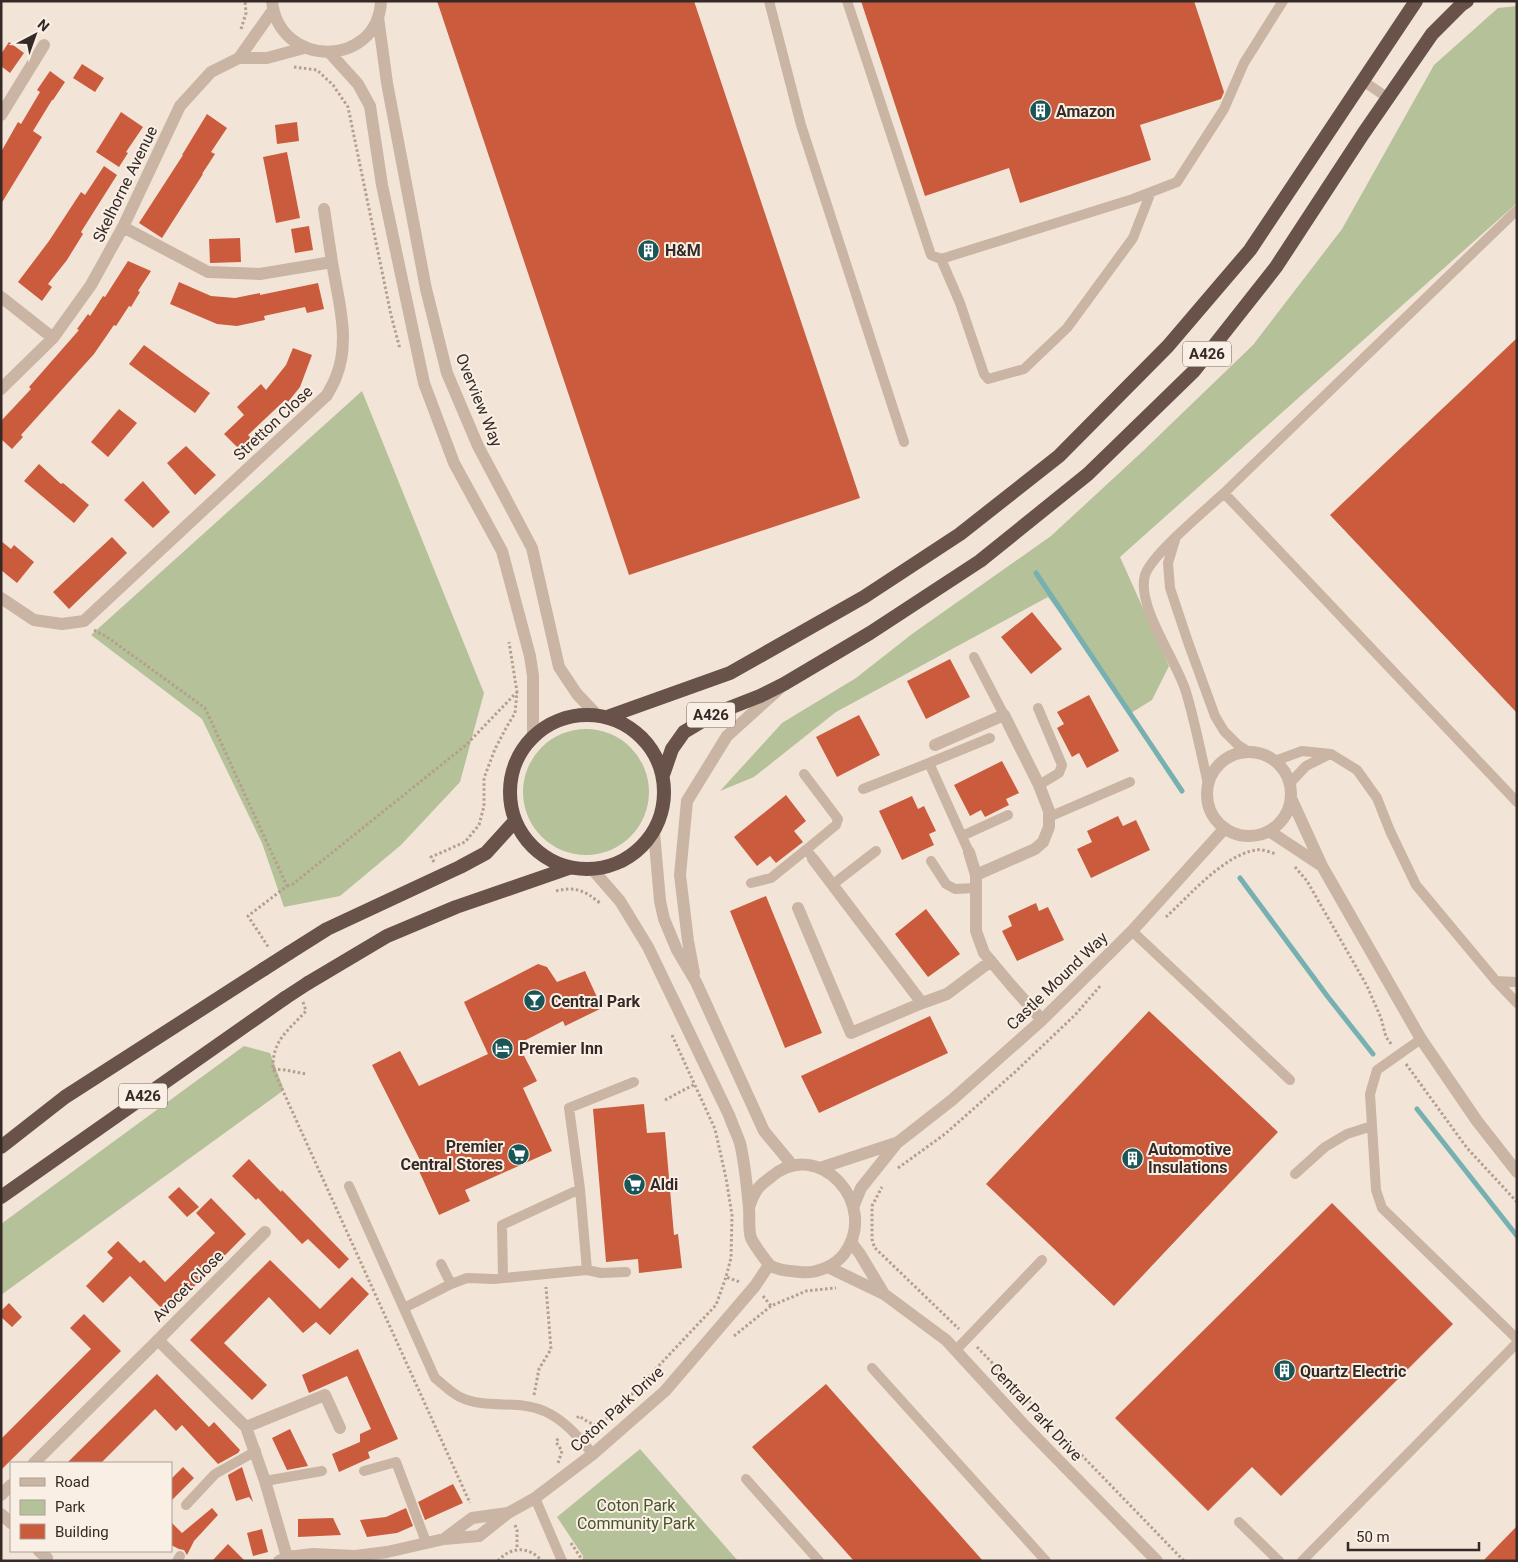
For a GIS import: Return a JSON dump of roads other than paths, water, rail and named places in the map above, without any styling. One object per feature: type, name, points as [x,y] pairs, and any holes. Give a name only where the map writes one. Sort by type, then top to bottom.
[{"type":"highway","name":"A426","points":[[601,716],[730,674],[864,597],[960,534],[1059,456],[1168,346],[1250,250],[1416,1]]},
{"type":"highway","name":"A426","points":[[663,775],[672,749],[684,732],[714,714],[760,696],[784,684],[870,633],[980,561],[1088,474],[1194,370],[1276,267],[1432,34],[1467,1]]},
{"type":"highway","points":[[574,715],[601,716],[626,725],[643,738],[656,755],[663,775],[665,794],[662,814],[654,832],[638,851],[617,864],[593,870],[569,868],[546,858],[528,842],[515,821],[509,798],[511,775],[519,753],[534,735],[552,722],[574,715]]},
{"type":"highway","name":"A426","points":[[1,1147],[65,1097],[327,929],[486,853],[515,821]]},
{"type":"highway","name":"A426","points":[[1,1197],[285,998],[387,936],[456,907],[569,868]]},
{"type":"street","points":[[273,6],[280,26],[290,38],[304,48],[329,52],[345,50],[359,42],[370,31],[378,17],[381,1]]},
{"type":"street","name":"Skelhorne Avenue","points":[[1,389],[53,338],[91,286],[123,227],[180,106],[211,72],[239,58],[254,38],[273,6]]},
{"type":"street","name":"Overview Way","points":[[378,17],[387,82],[426,289],[447,373],[478,446],[532,548],[559,667],[577,694],[601,716]]},
{"type":"street","points":[[1,115],[44,45]]},
{"type":"street","name":"Skelhorne Avenue","points":[[239,58],[267,58],[304,48]]},
{"type":"street","points":[[329,52],[358,84],[370,106],[382,185],[424,383],[454,463],[502,551],[534,676],[534,735]]},
{"type":"street","name":"Stretton Close","points":[[1,598],[34,620],[62,624],[84,621],[327,395],[336,377],[342,353],[343,326],[324,209]]},
{"type":"street","points":[[123,227],[208,272],[260,274],[332,262]]},
{"type":"street","points":[[1,297],[53,338]]},
{"type":"street","points":[[696,982],[688,941],[680,875],[688,801],[727,736],[784,684]]},
{"type":"street","points":[[935,745],[1004,715],[1049,811],[1049,826],[1043,842],[1035,849],[976,875]]},
{"type":"street","points":[[1249,752],[1262,754],[1275,761],[1284,771],[1290,784],[1291,798],[1288,811],[1280,822],[1269,831],[1260,834],[1242,835],[1225,828],[1216,820],[1210,809],[1207,797],[1208,784],[1214,771],[1223,761],[1235,754],[1249,752]]},
{"type":"street","points":[[1291,798],[1322,866],[1421,1039],[1477,1121],[1517,1172]]},
{"type":"street","name":"Castle Mound Way","points":[[854,1205],[861,1188],[897,1143],[952,1100],[1042,1020],[1132,931],[1225,828]]},
{"type":"street","points":[[1269,831],[1322,866]]},
{"type":"street","points":[[654,832],[659,892],[664,918],[677,950],[696,982],[764,1131],[793,1166]]},
{"type":"street","points":[[969,852],[976,875],[976,931],[984,953],[1042,1020]]},
{"type":"street","points":[[810,854],[922,1003]]},
{"type":"street","points":[[593,870],[620,901],[648,946],[729,1115],[740,1143],[749,1207],[751,1238],[769,1265],[782,1270],[807,1273],[828,1267],[843,1255],[851,1242],[856,1227],[854,1205],[838,1179],[820,1168],[806,1165],[778,1170],[757,1189],[749,1207]]},
{"type":"street","points":[[798,908],[851,1033],[947,994],[991,961]]},
{"type":"street","name":"Castle Mound Way","points":[[820,1168],[897,1143]]},
{"type":"street","name":"Avocet Close","points":[[265,1232],[158,1340],[246,1427],[265,1481],[283,1559]]},
{"type":"street","name":"Central Park Drive","points":[[851,1242],[884,1294]]},
{"type":"street","name":"Coton Park Drive","points":[[283,1559],[313,1554],[355,1556],[387,1552],[444,1539],[479,1536],[508,1512],[535,1498],[593,1454],[665,1391],[755,1286],[769,1265]]},
{"type":"street","name":"Central Park Drive","points":[[828,1267],[884,1294],[946,1340],[1150,1559]]},
{"type":"street","points":[[35,1462],[158,1340]]},
{"type":"street","points":[[246,1427],[325,1395],[340,1428]]},
{"type":"street","name":"Coton Park Drive","points":[[444,1539],[472,1518],[508,1512]]},
{"type":"lane","points":[[769,1],[801,125],[904,442]]},
{"type":"lane","points":[[847,1],[931,255],[941,259],[1133,199],[1177,182],[1224,109],[1244,63],[1283,1]]},
{"type":"lane","points":[[1363,81],[1388,98]]},
{"type":"lane","points":[[941,259],[960,303],[984,374],[988,379],[1024,369],[1067,328],[1109,273],[1116,260],[1133,238],[1151,192]]},
{"type":"lane","points":[[1208,784],[1186,689],[1158,633],[1144,593],[1145,576],[1150,564],[1517,210]]},
{"type":"lane","points":[[1224,493],[1517,802]]},
{"type":"lane","points":[[1176,537],[1168,563],[1170,588],[1215,716],[1224,731],[1238,745],[1249,752]]},
{"type":"lane","points":[[974,657],[1004,715]]},
{"type":"lane","points":[[1038,708],[1062,765],[1059,773],[1038,785]]},
{"type":"lane","points":[[864,789],[990,738]]},
{"type":"lane","points":[[1275,761],[1302,751],[1331,754],[1357,770],[1377,798],[1416,886],[1496,981],[1517,1003]]},
{"type":"lane","points":[[1290,784],[1306,766],[1331,754]]},
{"type":"lane","points":[[930,763],[969,852]]},
{"type":"lane","points":[[751,883],[771,878],[810,854],[836,825],[838,819],[804,774]]},
{"type":"lane","points":[[1049,817],[1130,782]]},
{"type":"lane","points":[[962,836],[1008,815]]},
{"type":"lane","points":[[832,885],[876,852]]},
{"type":"lane","points":[[930,861],[946,884],[955,889],[975,888]]},
{"type":"lane","points":[[1132,931],[1290,1080]]},
{"type":"lane","points":[[1496,981],[1517,982]]},
{"type":"lane","points":[[1421,1039],[1377,1070],[1370,1094],[1376,1190],[1382,1208],[1517,1339]]},
{"type":"lane","points":[[588,1270],[580,1188],[569,1108],[634,1082]]},
{"type":"lane","points":[[1295,1174],[1325,1147],[1347,1134],[1372,1126]]},
{"type":"lane","points":[[349,1186],[435,1378],[459,1397],[484,1404],[521,1405],[544,1411],[568,1426],[593,1454]]},
{"type":"lane","points":[[504,1278],[502,1225],[580,1188]]},
{"type":"lane","points":[[956,1350],[1042,1260]]},
{"type":"lane","points":[[441,1264],[450,1284]]},
{"type":"lane","points":[[404,1308],[450,1284],[467,1278],[504,1278],[588,1270],[601,1273],[626,1272]]},
{"type":"lane","points":[[1302,1561],[1517,1343]]},
{"type":"lane","points":[[872,1368],[1046,1561]]},
{"type":"lane","points":[[186,1505],[215,1474],[256,1451]]},
{"type":"lane","points":[[364,1471],[396,1462],[426,1542]]},
{"type":"lane","points":[[265,1481],[322,1471]]},
{"type":"lane","points":[[746,1480],[819,1561]]},
{"type":"lane","points":[[535,1498],[562,1561]]},
{"type":"lane","points":[[1239,1522],[1279,1561]]},
{"type":"waterway","points":[[1036,573],[1182,791]]},
{"type":"waterway","points":[[1240,878],[1328,997],[1373,1054]]},
{"type":"waterway","points":[[1417,1109],[1517,1236]]},
{"type":"place","name":"Amazon","points":[[1040,111]]},
{"type":"place","name":"H&M","points":[[649,250]]},
{"type":"place","name":"Central Park","points":[[535,1001]]},
{"type":"place","name":"Premier Inn","points":[[503,1048]]},
{"type":"place","name":"Premier Central Stores","points":[[519,1155]]},
{"type":"place","name":"Automotive Insulations","points":[[1132,1158]]},
{"type":"place","name":"Aldi","points":[[634,1184]]},
{"type":"place","name":"Quartz Electric","points":[[1284,1371]]},
{"type":"park label","name":"Coton Park Community Park","points":[[636,1514]]}]
